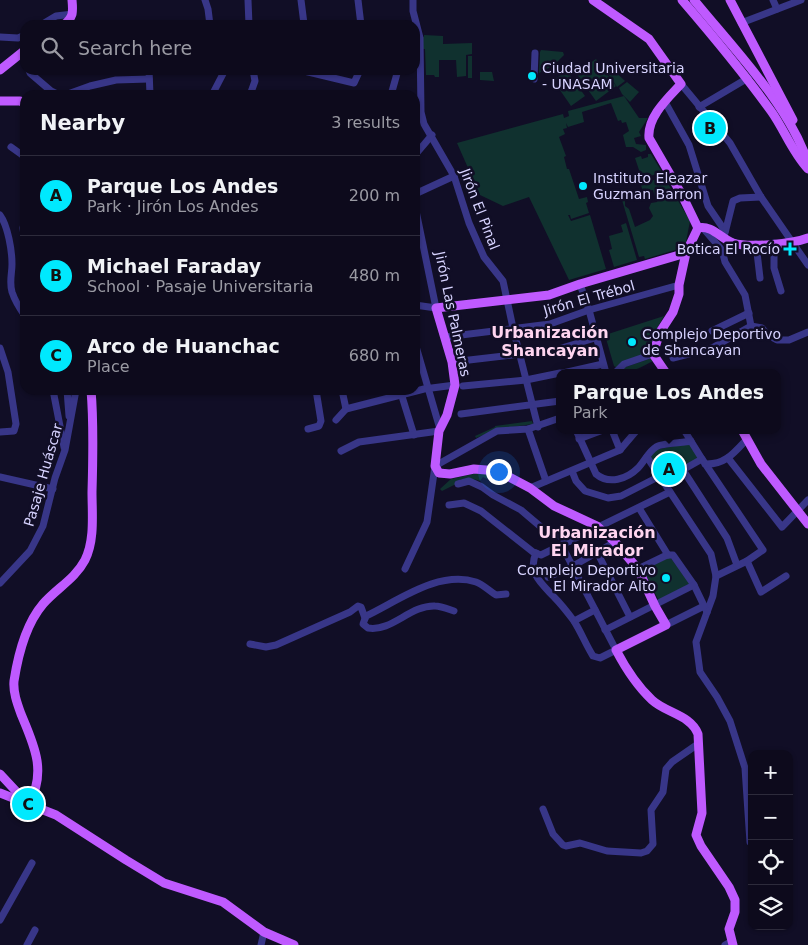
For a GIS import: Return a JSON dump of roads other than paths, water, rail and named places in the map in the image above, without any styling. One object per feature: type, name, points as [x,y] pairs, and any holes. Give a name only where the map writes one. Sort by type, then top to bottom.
[{"type":"main road","points":[[69,20],[73,14],[72,0]]},
{"type":"main road","points":[[593,0],[649,40],[681,84],[651,121],[648,130],[649,138],[700,226],[725,234],[734,243],[792,242],[808,238]]},
{"type":"main road","points":[[682,0],[750,75],[769,91],[802,146]]},
{"type":"main road","points":[[694,0],[750,75],[808,169]]},
{"type":"main road","points":[[730,0],[785,103],[802,146],[804,162]]},
{"type":"main road","points":[[0,70],[20,54]]},
{"type":"main road","points":[[0,101],[20,101]]},
{"type":"main road","points":[[663,369],[653,354],[660,332],[673,312],[679,294],[679,284],[686,253],[700,226]]},
{"type":"main road","points":[[436,308],[549,295],[686,253]]},
{"type":"main road","name":"Jirón Las Palmeras","points":[[435,466],[439,430],[448,415],[459,386],[436,308]]},
{"type":"main road","points":[[29,804],[37,786],[36,750],[16,701],[14,684],[26,634],[34,617],[44,603],[71,579],[85,559],[92,533],[90,395]]},
{"type":"main road","points":[[745,434],[760,464],[808,524]]},
{"type":"main road","points":[[435,466],[439,473],[450,474],[474,469],[498,471],[530,488],[554,506],[597,526],[638,569],[666,625],[616,650],[628,674],[653,701],[689,721],[696,728],[702,813],[696,834],[736,900],[735,912],[730,924],[730,944]]},
{"type":"main road","points":[[0,774],[29,804]]},
{"type":"main road","points":[[2,794],[12,790],[12,785]]},
{"type":"main road","points":[[2,794],[56,815],[164,883],[223,902],[264,932],[294,945]]},
{"type":"street","points":[[205,0],[210,20]]},
{"type":"street","points":[[248,0],[249,20]]},
{"type":"street","points":[[301,0],[303,20]]},
{"type":"street","points":[[358,0],[360,20]]},
{"type":"street","name":"Jirón El Pinal","points":[[413,0],[415,20]]},
{"type":"street","points":[[774,0],[777,9]]},
{"type":"street","points":[[741,23],[801,0]]},
{"type":"street","points":[[49,20],[56,16],[73,14]]},
{"type":"street","points":[[0,37],[20,37]]},
{"type":"street","points":[[534,53],[534,79]]},
{"type":"street","points":[[32,75],[50,90]]},
{"type":"street","points":[[149,75],[150,90]]},
{"type":"street","points":[[214,90],[222,75]]},
{"type":"street","points":[[252,90],[255,82],[254,75]]},
{"type":"street","points":[[321,75],[354,83],[358,75]]},
{"type":"street","points":[[393,90],[397,75]]},
{"type":"street","name":"Jirón El Pinal","points":[[418,75],[418,90]]},
{"type":"street","points":[[699,107],[750,75]]},
{"type":"street","points":[[79,90],[116,80],[149,79]]},
{"type":"street","points":[[681,84],[730,143],[761,197],[808,265]]},
{"type":"street","points":[[665,102],[689,145],[708,206],[725,234]]},
{"type":"street","name":"Jirón El Pinal","points":[[420,116],[454,176],[469,223],[484,258],[503,281],[538,427]]},
{"type":"street","points":[[420,149],[432,135]]},
{"type":"street","points":[[11,147],[20,153]]},
{"type":"street","points":[[420,192],[454,176]]},
{"type":"street","points":[[725,234],[733,201],[740,198],[761,197]]},
{"type":"street","points":[[0,215],[4,220],[8,234],[12,262],[10,281],[12,292],[20,307]]},
{"type":"street","points":[[700,226],[722,250],[725,262],[745,295],[751,326]]},
{"type":"street","name":"Jirón Las Palmeras","points":[[420,230],[436,308]]},
{"type":"street","points":[[774,243],[774,268],[781,290]]},
{"type":"street","points":[[756,244],[760,278]]},
{"type":"street","points":[[580,284],[605,369]]},
{"type":"street","name":"Jirón El Trébol","points":[[445,337],[550,324],[589,310],[679,284]]},
{"type":"street","points":[[420,306],[436,308]]},
{"type":"street","points":[[712,332],[749,313]]},
{"type":"street","points":[[673,358],[712,348],[751,326],[762,328],[768,335],[777,340],[788,340],[808,332]]},
{"type":"street","points":[[452,362],[555,350],[595,338]]},
{"type":"street","points":[[0,348],[8,372],[16,424],[14,431],[0,432]]},
{"type":"street","points":[[619,369],[624,364],[653,354]]},
{"type":"street","points":[[341,451],[359,442],[439,430],[420,360]]},
{"type":"street","points":[[580,369],[603,364]]},
{"type":"street","points":[[420,389],[526,380],[556,374]]},
{"type":"street","points":[[54,395],[65,450]]},
{"type":"street","points":[[67,395],[70,427]]},
{"type":"street","name":"Pasaje Huáscar","points":[[0,583],[30,551],[43,526],[58,466],[65,450],[75,395]]},
{"type":"street","points":[[308,429],[319,426],[321,421],[317,395]]},
{"type":"street","points":[[343,395],[346,409]]},
{"type":"street","points":[[336,420],[346,409],[394,395]]},
{"type":"street","points":[[402,395],[414,435]]},
{"type":"street","points":[[460,414],[556,402]]},
{"type":"street","points":[[435,466],[497,431],[528,429],[556,420]]},
{"type":"street","points":[[528,429],[546,481]]},
{"type":"street","points":[[577,434],[596,474],[602,479],[609,481],[633,473],[655,447],[691,441]]},
{"type":"street","points":[[579,439],[592,434]]},
{"type":"street","points":[[614,434],[620,450]]},
{"type":"street","points":[[530,488],[620,450],[634,434]]},
{"type":"street","points":[[687,434],[703,462],[763,550],[747,561],[716,576]]},
{"type":"street","points":[[572,471],[576,481],[585,491],[608,498],[621,496],[703,462],[716,464],[733,455],[748,439]]},
{"type":"street","points":[[647,457],[711,554],[716,576],[713,596],[706,609],[696,642],[700,672],[730,721],[746,768],[750,840]]},
{"type":"street","points":[[728,458],[782,526],[808,500]]},
{"type":"street","name":"Jirón Las Palmeras","points":[[404,569],[427,522],[435,466]]},
{"type":"street","points":[[683,470],[726,538],[737,565]]},
{"type":"street","points":[[0,477],[53,489]]},
{"type":"street","points":[[458,484],[469,481],[482,487],[521,510],[541,528],[570,541]]},
{"type":"street","points":[[449,505],[464,503],[481,511],[514,538],[542,555],[597,526],[670,492]]},
{"type":"street","points":[[639,508],[668,554],[673,556],[694,585],[706,609]]},
{"type":"street","points":[[548,577],[573,566],[614,542]]},
{"type":"street","points":[[536,553],[533,563],[539,583],[554,596],[574,622],[593,656],[596,658],[604,656],[616,650],[562,546]]},
{"type":"street","points":[[597,552],[630,617]]},
{"type":"street","points":[[638,569],[668,554]]},
{"type":"street","points":[[747,561],[762,592],[786,576]]},
{"type":"street","points":[[365,618],[423,587],[449,581],[464,580],[475,582],[483,585],[493,594],[506,594]]},
{"type":"street","points":[[605,630],[694,585]]},
{"type":"street","points":[[250,644],[266,647],[276,645],[350,612],[359,606],[365,618],[364,626],[368,628],[376,628],[424,607],[437,606],[454,611]]},
{"type":"street","points":[[666,625],[706,609]]},
{"type":"street","points":[[574,622],[595,610]]},
{"type":"street","points":[[543,809],[553,834],[563,845],[580,843],[607,851],[641,853],[647,851],[651,848],[654,840],[651,810],[663,792],[666,769],[672,762],[698,744]]},
{"type":"street","points":[[0,920],[32,863]]},
{"type":"street","points":[[27,945],[35,930]]},
{"type":"street","points":[[261,945],[264,932]]},
{"type":"place","name":"Ciudad Universitaria - UNASAM","points":[[532,76]]},
{"type":"place","name":"Michael Faraday","points":[[710,128]]},
{"type":"place","name":"Instituto Eleazar Guzman Barron","points":[[583,186]]},
{"type":"place","name":"Botica El Rocío","points":[[790,249]]},
{"type":"place","name":"Complejo Deportivo de Shancayan","points":[[632,342]]},
{"type":"place","name":"Parque Los Andes","points":[[669,469]]},
{"type":"place","name":"Complejo Deportivo El Mirador Alto","points":[[666,578]]},
{"type":"place","name":"Arco de Huanchac","points":[[28,804]]},
{"type":"district","name":"Urbanización Shancayan","points":[[550,341]]},
{"type":"district","name":"Urbanización El Mirador","points":[[597,541]]}]
